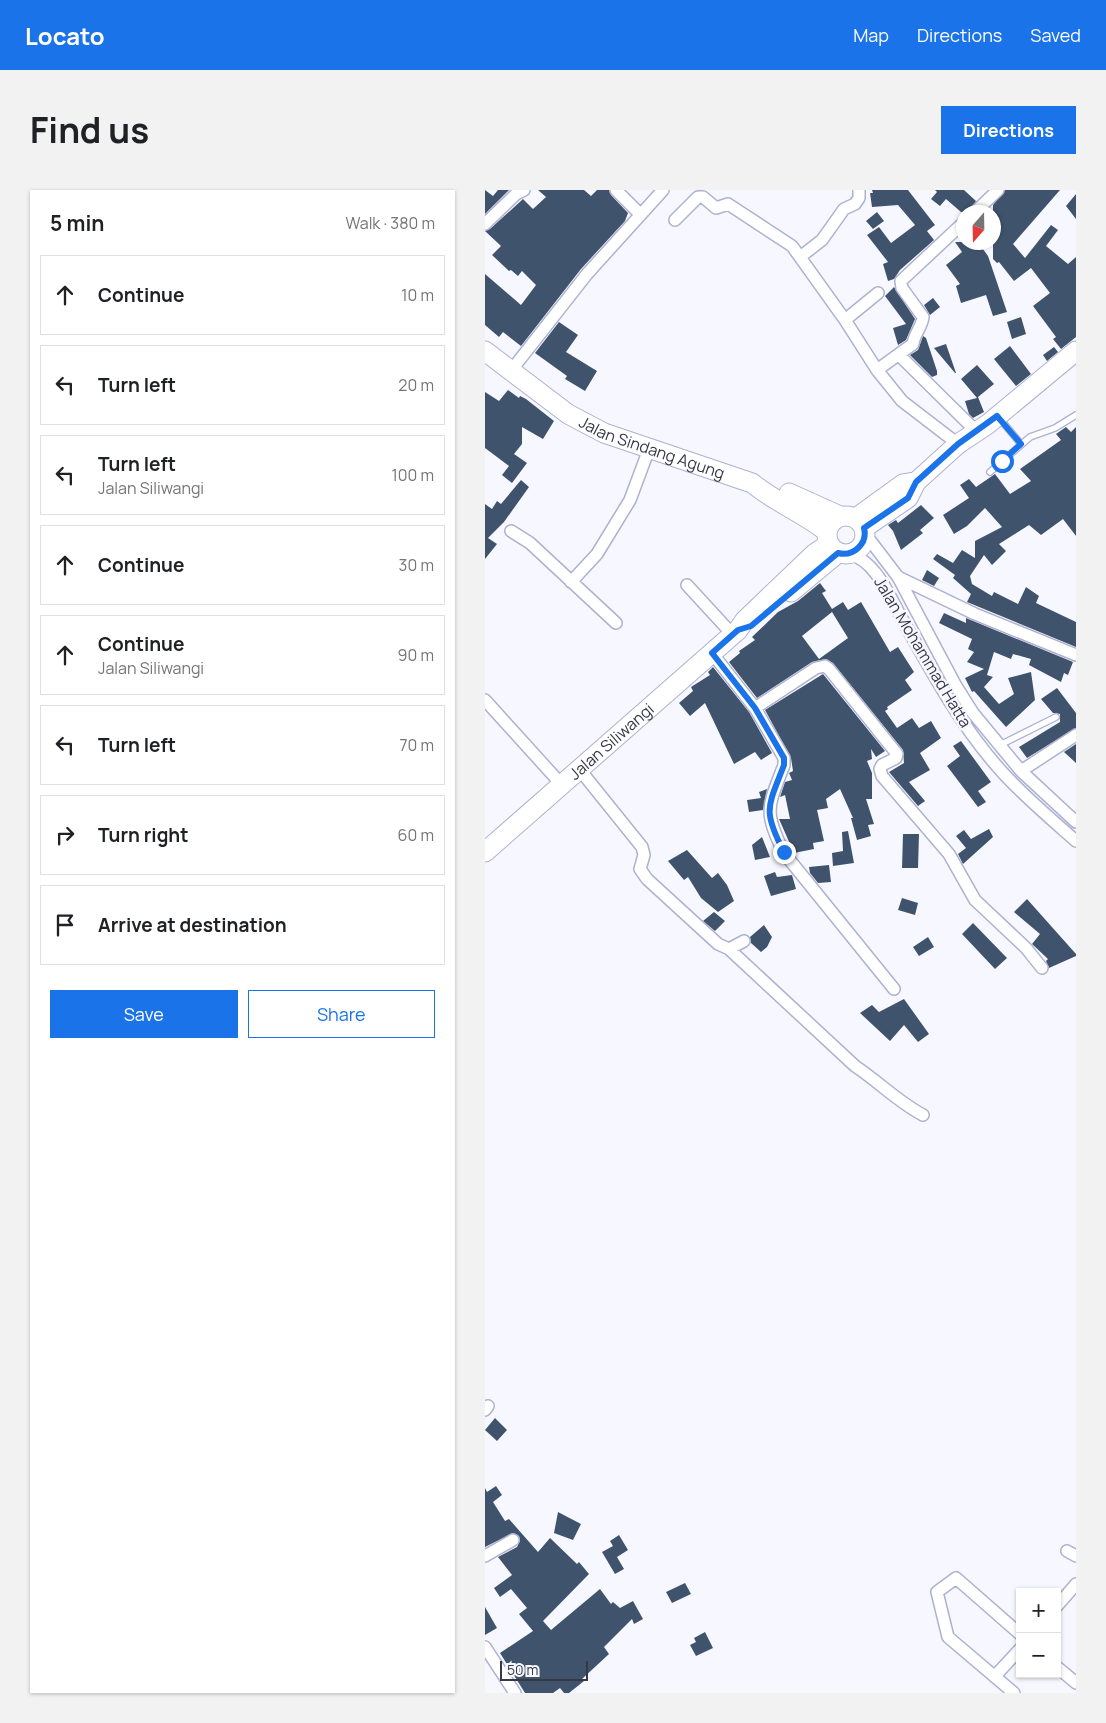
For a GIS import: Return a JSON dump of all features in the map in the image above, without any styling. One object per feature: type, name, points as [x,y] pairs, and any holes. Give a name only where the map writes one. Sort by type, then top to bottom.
[{"type":"main road","points":[[856,524],[860,548],[835,546],[831,522],[856,524],[908,498],[916,482],[958,444],[977,432],[1075,353]]},
{"type":"main road","name":"Jalan Sindang Agung","points":[[487,357],[569,414],[605,433],[649,450],[752,483],[762,493],[805,515],[835,546]]},
{"type":"main road","points":[[752,483],[767,483],[856,524]]},
{"type":"main road","name":"Jalan Siliwangi","points":[[485,852],[712,653],[807,561],[835,546]]},
{"type":"street","points":[[485,224],[516,194],[524,190]]},
{"type":"street","points":[[617,190],[640,214]]},
{"type":"street","points":[[510,372],[587,274],[663,190]]},
{"type":"street","points":[[800,258],[822,240],[844,209],[855,204],[859,198],[859,190]]},
{"type":"street","points":[[982,205],[995,191]]},
{"type":"street","points":[[675,220],[696,199],[703,196],[717,208],[728,204],[791,246],[845,320],[877,370],[902,401],[958,444]]},
{"type":"street","points":[[877,370],[900,356],[913,344],[921,328],[923,317],[902,288],[901,281],[956,230]]},
{"type":"street","points":[[845,320],[878,293]]},
{"type":"street","points":[[900,356],[977,432]]},
{"type":"street","points":[[571,582],[597,554],[630,500],[649,450]]},
{"type":"street","name":"Jalan Mohammad Hatta","points":[[856,524],[898,577],[956,686],[973,713],[1021,771],[1076,822]]},
{"type":"street","points":[[511,531],[530,543],[616,622]]},
{"type":"street","name":"Jalan Mohammad Hatta","points":[[835,546],[857,556],[877,575],[951,705],[1003,773],[1076,841]]},
{"type":"street","points":[[898,577],[975,614],[1076,655]]},
{"type":"street","points":[[687,585],[735,632]]},
{"type":"street","points":[[712,653],[755,708],[784,758],[784,765],[768,809],[775,834],[784,852],[813,891],[894,989]]},
{"type":"street","points":[[755,708],[816,668],[825,666],[829,669],[897,754],[896,758],[882,765],[880,769],[882,776],[952,858],[975,900],[1026,948],[1042,968]]},
{"type":"street","points":[[485,700],[562,785]]},
{"type":"street","points":[[1021,771],[1076,736]]},
{"type":"street","points":[[987,753],[1000,746]]},
{"type":"street","points":[[580,770],[642,847],[644,855],[640,869],[642,873],[718,944],[729,949],[855,1066],[874,1078],[904,1105],[923,1115]]},
{"type":"street","points":[[729,949],[744,940]]},
{"type":"street","points":[[485,1556],[513,1540]]},
{"type":"street","points":[[1014,1693],[948,1636],[937,1592],[955,1578],[1019,1633]]},
{"type":"street","points":[[1061,1601],[1076,1584]]},
{"type":"street","points":[[485,1647],[515,1693]]},
{"type":"street","points":[[995,1676],[1016,1653]]},
{"type":"street","points":[[1061,1670],[1072,1680],[1076,1667]]},
{"type":"lane","points":[[990,472],[1031,437],[1071,420],[1076,415]]},
{"type":"lane","points":[[997,416],[1021,444]]},
{"type":"lane","points":[[1000,746],[1056,717]]},
{"type":"building","points":[[485,190],[493,196],[498,190],[509,190],[485,214]]},
{"type":"building","points":[[538,190],[584,190],[591,196],[597,190],[609,190],[611,195],[628,213],[625,221],[581,269],[521,346],[503,332],[499,337],[485,325],[485,274],[521,305],[536,285],[522,271],[518,276],[511,270],[509,271],[492,255],[501,246],[485,231],[490,229],[523,199],[533,209],[546,197]]},
{"type":"building","points":[[872,190],[908,190],[935,225],[927,231],[934,240],[900,270],[894,279],[888,281],[883,264],[888,262],[867,235],[879,227],[891,243],[915,225],[898,205],[872,207],[870,193],[873,193]]},
{"type":"building","points":[[935,190],[964,190],[976,201],[973,205],[956,205],[956,208],[946,199],[940,206],[931,199],[937,192]]},
{"type":"building","points":[[1005,190],[1060,190],[1013,244],[1025,258],[1051,225],[1058,230],[1046,246],[1068,264],[1076,257],[1076,337],[1061,349],[1053,339],[1056,337],[1033,306],[1050,293],[1031,268],[1014,281],[999,262],[997,263],[993,259],[993,250],[1001,250],[1001,205],[993,205]]},
{"type":"building","points":[[1076,194],[1076,219],[1066,206]]},
{"type":"building","points":[[877,212],[884,221],[873,229],[866,221]]},
{"type":"building","points":[[961,250],[984,250],[988,256],[1007,312],[993,316],[986,295],[961,303],[956,286],[960,284],[946,265],[962,252]]},
{"type":"building","points":[[894,287],[915,319],[906,340],[898,345],[893,328],[906,324],[885,296]]},
{"type":"building","points":[[933,298],[940,307],[930,315],[924,305]]},
{"type":"building","points":[[1021,317],[1026,334],[1012,339],[1007,322]]},
{"type":"building","points":[[559,322],[578,335],[566,352],[597,371],[585,391],[565,379],[567,376],[535,353]]},
{"type":"building","points":[[923,336],[926,338],[937,371],[937,375],[932,377],[910,355],[918,350]]},
{"type":"building","points":[[946,344],[956,373],[934,348]]},
{"type":"building","points":[[1010,346],[1031,374],[1016,386],[994,359]]},
{"type":"building","points":[[1054,347],[1058,352],[1047,361],[1043,355]]},
{"type":"building","points":[[977,365],[994,384],[978,397],[984,412],[973,418],[969,414],[965,401],[977,398],[961,379]]},
{"type":"building","points":[[508,390],[519,398],[520,396],[526,399],[554,421],[543,439],[522,427],[522,444],[514,454],[527,463],[512,483],[502,475],[509,466],[485,448],[485,392],[499,401]]},
{"type":"building","points":[[1066,427],[1071,432],[1076,427],[1076,536],[1063,519],[1041,535],[1029,525],[999,544],[1006,551],[992,565],[984,555],[970,576],[972,584],[992,596],[994,592],[1018,604],[1026,587],[1039,596],[1036,603],[1076,622],[1076,647],[967,602],[971,594],[953,578],[955,575],[933,559],[937,554],[953,563],[962,550],[975,558],[975,541],[1002,527],[985,508],[967,526],[954,534],[943,515],[969,498],[960,485],[969,479],[976,487],[995,474],[1010,494],[1031,481],[1020,469],[1061,440],[1056,434]]},
{"type":"building","points":[[521,480],[529,487],[504,522],[488,538],[497,544],[485,559],[485,504],[492,509],[497,501],[501,504]]},
{"type":"building","points":[[921,505],[934,518],[920,530],[923,533],[901,550],[893,531],[888,525],[896,520],[898,523]]},
{"type":"building","points":[[927,570],[939,578],[934,586],[922,580]]},
{"type":"building","points":[[820,583],[826,591],[822,593],[832,609],[843,602],[848,610],[861,602],[890,652],[898,647],[914,672],[905,680],[912,690],[887,707],[888,709],[885,711],[897,728],[912,718],[919,728],[931,721],[941,738],[920,753],[930,770],[909,782],[925,801],[918,806],[889,772],[904,763],[903,750],[833,663],[826,659],[812,662],[757,698],[729,662],[740,653],[739,651],[755,640],[752,637],[778,612],[798,601]],"holes":[[[832,612],[848,638],[819,659],[802,636]]]},
{"type":"building","points":[[944,613],[966,623],[966,618],[1073,662],[1068,675],[1064,673],[1061,682],[1029,665],[1031,659],[1013,654],[1011,659],[994,652],[987,675],[993,677],[984,687],[999,704],[1014,694],[1008,678],[1031,672],[1035,700],[1006,727],[974,691],[972,692],[965,678],[984,669],[967,662],[974,652],[968,649],[972,639],[939,623]]},
{"type":"building","points":[[713,667],[749,712],[772,753],[761,760],[755,752],[734,764],[705,703],[690,716],[679,703],[693,691],[691,687],[710,675],[708,672]]},
{"type":"building","points":[[823,674],[885,751],[876,757],[871,749],[872,759],[867,761],[872,773],[872,799],[866,799],[874,824],[868,825],[871,836],[857,840],[851,818],[853,818],[840,789],[826,799],[828,808],[817,810],[824,841],[813,843],[814,849],[794,853],[779,819],[790,819],[785,795],[780,797],[785,782],[792,780],[789,773],[793,771],[791,758],[765,710]]},
{"type":"building","points":[[1057,688],[1076,713],[1076,728],[1027,758],[1019,747],[1060,722],[1060,714],[1053,713],[1041,699]]},
{"type":"building","points":[[961,741],[991,782],[978,791],[986,802],[978,807],[947,766],[960,756],[953,746]]},
{"type":"building","points":[[1076,744],[1076,763],[1064,752]]},
{"type":"building","points":[[767,789],[763,810],[749,812],[747,800],[761,798],[759,792]]},
{"type":"building","points":[[989,829],[993,837],[963,864],[958,854],[966,848],[956,836],[964,830],[971,839]]},
{"type":"building","points":[[848,831],[854,863],[833,866],[832,853],[843,851],[842,832]]},
{"type":"building","points":[[903,834],[919,834],[918,868],[902,868]]},
{"type":"building","points":[[762,837],[770,857],[755,860],[752,845]]},
{"type":"building","points":[[687,850],[712,878],[718,873],[727,885],[734,901],[718,912],[701,898],[688,877],[684,880],[668,861]]},
{"type":"building","points":[[829,865],[831,882],[818,883],[810,873],[809,867]]},
{"type":"building","points":[[775,872],[777,877],[792,875],[796,889],[771,896],[764,876]]},
{"type":"building","points":[[902,898],[918,903],[915,915],[898,910]]},
{"type":"building","points":[[1027,899],[1076,956],[1049,968],[1046,961],[1048,959],[1032,944],[1040,934],[1014,912]]},
{"type":"building","points":[[714,912],[725,921],[715,931],[703,921]]},
{"type":"building","points":[[973,923],[1007,958],[995,969],[962,934]]},
{"type":"building","points":[[764,925],[772,937],[767,947],[761,952],[751,943],[750,937]]},
{"type":"building","points":[[928,937],[934,947],[919,956],[913,947]]},
{"type":"building","points":[[904,999],[929,1034],[918,1042],[904,1025],[890,1041],[860,1013],[872,1005],[879,1012]]},
{"type":"building","points":[[495,1418],[507,1430],[497,1441],[485,1430]]},
{"type":"building","points":[[496,1486],[502,1495],[493,1502],[505,1521],[509,1519],[538,1552],[550,1538],[577,1564],[579,1562],[589,1574],[543,1621],[551,1630],[600,1589],[611,1604],[613,1602],[620,1608],[633,1601],[643,1619],[634,1624],[632,1619],[604,1647],[609,1654],[582,1679],[584,1681],[569,1693],[564,1693],[560,1688],[553,1693],[525,1693],[500,1653],[533,1631],[519,1614],[527,1608],[511,1589],[500,1597],[494,1588],[512,1575],[498,1557],[517,1547],[520,1541],[519,1536],[513,1533],[485,1547],[485,1488],[487,1492]]},
{"type":"building","points":[[558,1512],[581,1524],[573,1540],[554,1533]]},
{"type":"building","points":[[619,1535],[628,1550],[617,1557],[624,1569],[615,1574],[602,1552],[613,1546],[610,1541]]},
{"type":"building","points":[[685,1583],[691,1594],[672,1603],[666,1592]]},
{"type":"building","points":[[485,1607],[497,1628],[485,1635]]},
{"type":"building","points":[[705,1632],[713,1648],[696,1656],[690,1645],[696,1642],[694,1638]]},
{"type":"route","points":[[784,852],[775,834],[768,809],[771,796],[784,765],[784,758],[780,748],[755,708],[712,653],[738,630],[751,626],[838,553],[849,554],[860,548],[866,535],[864,528],[908,498],[916,482],[958,444],[997,416],[1021,444],[1002,461]]}]
